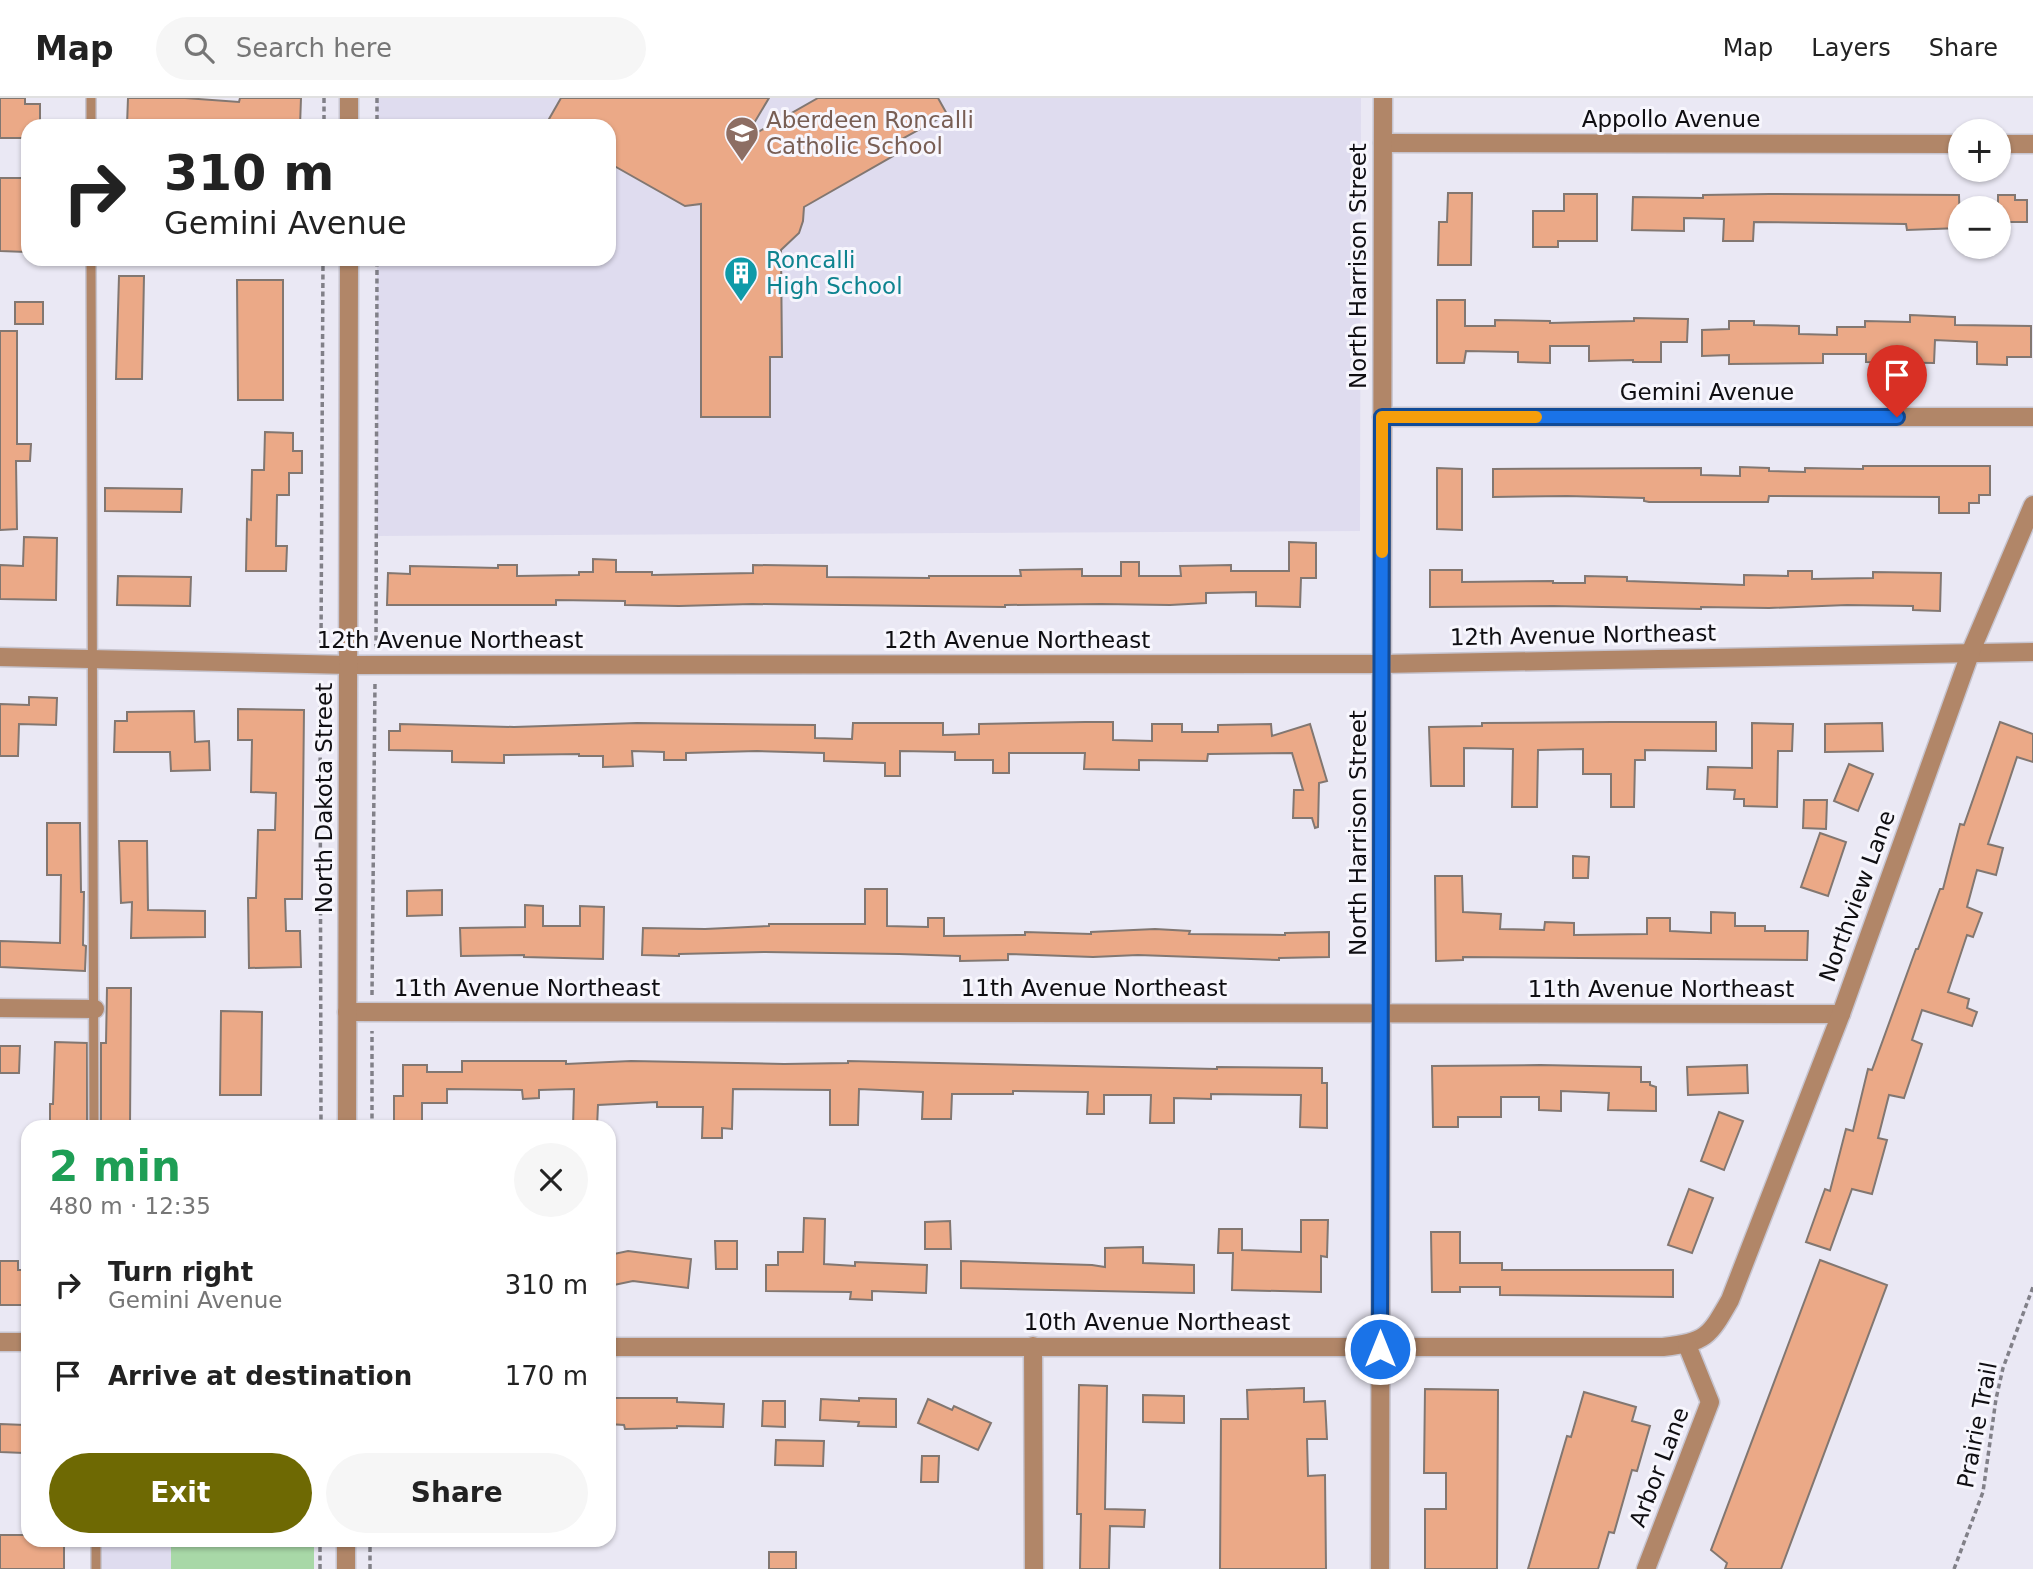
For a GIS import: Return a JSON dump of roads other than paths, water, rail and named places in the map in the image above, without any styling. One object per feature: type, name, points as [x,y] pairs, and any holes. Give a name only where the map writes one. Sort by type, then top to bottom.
[{"type":"street","points":[[349,98],[349,119]]},
{"type":"street","name":"North Harrison Street","points":[[1380,1569],[1383,98]]},
{"type":"street","name":"Appollo Avenue","points":[[1383,144],[1948,144]]},
{"type":"street","points":[[2011,144],[2033,144]]},
{"type":"street","name":"North Dakota Street","points":[[347,1120],[349,266]]},
{"type":"street","name":"Gemini Avenue","points":[[1382,417],[2033,416]]},
{"type":"street","name":"Northview Lane","points":[[1695,1342],[1715,1326],[1730,1300],[1841,1014],[1972,651],[2033,505]]},
{"type":"street","name":"12th Avenue Northeast","points":[[0,657],[349,665],[1382,664],[1972,651],[2033,652]]},
{"type":"street","points":[[0,1008],[95,1009]]},
{"type":"street","name":"11th Avenue Northeast","points":[[347,1012],[1841,1014]]},
{"type":"street","points":[[0,1342],[21,1342]]},
{"type":"street","name":"10th Avenue Northeast","points":[[616,1346],[1380,1349],[1663,1347],[1695,1342]]},
{"type":"street","name":"Arbor Lane","points":[[1646,1569],[1710,1402],[1695,1342]]},
{"type":"street","points":[[1033,1346],[1034,1569]]},
{"type":"street","points":[[346,1547],[346,1569]]},
{"type":"lane","points":[[92,98],[92,119]]},
{"type":"lane","points":[[92,266],[94,1120]]},
{"type":"lane","points":[[96,1547],[96,1569]]},
{"type":"place","name":"Aberdeen Roncalli Catholic School","points":[[742,163]]},
{"type":"place","name":"Roncalli High School","points":[[741,303]]}]
